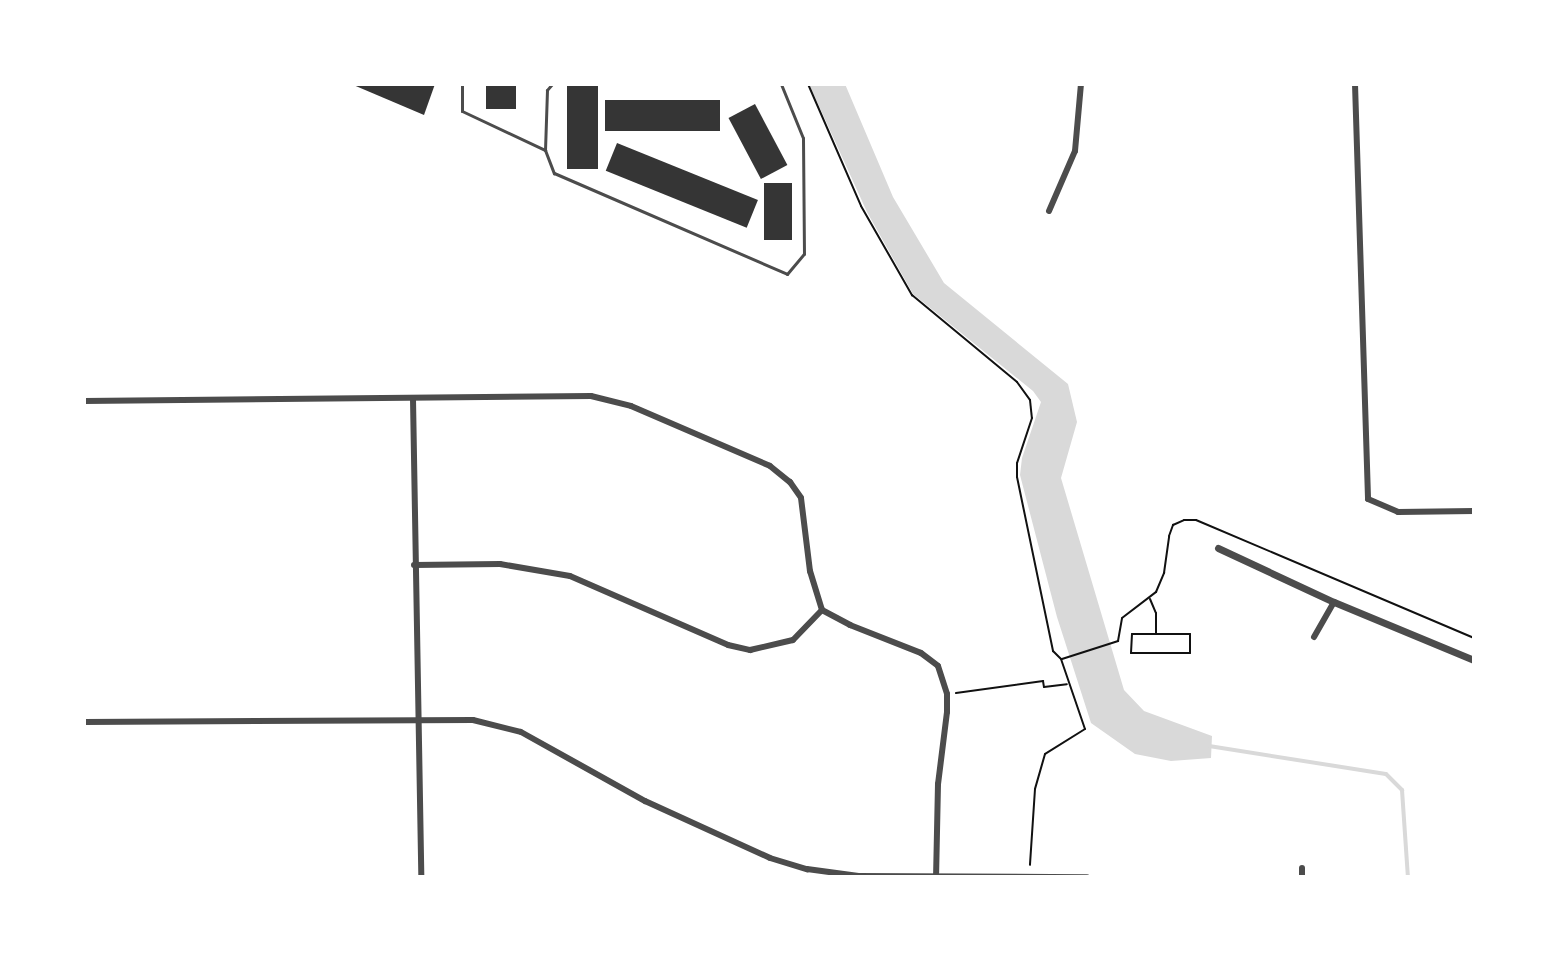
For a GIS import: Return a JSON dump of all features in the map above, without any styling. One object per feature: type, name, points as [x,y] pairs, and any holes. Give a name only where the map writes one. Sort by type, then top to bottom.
[{"type":"street","points":[[1049,211],[1075,151],[1081,84]]},
{"type":"street","points":[[1355,84],[1368,499],[1398,512],[1474,511]]},
{"type":"street","points":[[84,401],[591,396],[631,406],[770,466],[790,482],[801,498],[810,571],[822,610],[850,625],[921,653],[938,666],[947,694],[938,784],[936,876]]},
{"type":"street","points":[[413,399],[416,722],[421,877]]},
{"type":"street","points":[[1218,548],[1334,602],[1474,660]]},
{"type":"street","points":[[414,565],[500,564],[570,576],[728,645],[750,650],[793,640],[822,610]]},
{"type":"street","points":[[1314,637],[1334,602]]},
{"type":"street","points":[[84,722],[473,720],[521,732],[645,801],[770,858],[839,875],[1087,877]]},
{"type":"street","points":[[1302,868],[1302,877]]},
{"type":"lane","points":[[462,84],[462,111],[545,150]]},
{"type":"lane","points":[[552,84],[547,90],[545,150],[554,173],[787,274],[804,254],[803,138],[781,84]]},
{"type":"path","points":[[808,84],[861,206],[912,295],[1017,382],[1030,400],[1032,418],[1017,463],[1017,477],[1053,651],[1061,659],[1067,684],[1085,729],[1045,754],[1035,789],[1030,875]]},
{"type":"path","points":[[1061,659],[1114,643],[1122,618],[1156,592],[1164,573],[1173,525],[1196,520],[1474,638]]},
{"type":"path","points":[[1149,598],[1156,613],[1156,634]]},
{"type":"path","points":[[1132,634],[1156,634],[1190,634],[1190,653],[1131,653],[1132,634]]},
{"type":"path","points":[[947,694],[1043,681],[1044,687],[1067,684]]},
{"type":"shaded area","points":[[809,84],[845,84],[893,197],[944,283],[1068,384],[1077,422],[1061,478],[1124,690],[1144,711],[1212,736],[1211,758],[1171,761],[1135,754],[1091,723],[1057,617],[1020,475],[1022,458],[1041,402],[1033,391],[913,294],[867,212]]},
{"type":"building","points":[[351,84],[435,84],[424,115]]},
{"type":"building","points":[[486,84],[516,84],[516,109],[486,109]]},
{"type":"building","points":[[567,84],[598,84],[598,169],[567,169]]},
{"type":"building","points":[[605,100],[720,100],[720,131],[605,131]]},
{"type":"building","points":[[755,104],[787,165],[761,179],[729,118]]},
{"type":"building","points":[[617,143],[758,200],[747,228],[606,171]]},
{"type":"building","points":[[764,183],[792,183],[792,240],[764,240]]},
{"type":"waterway","points":[[1209,746],[1386,774],[1402,790],[1408,877]]}]
